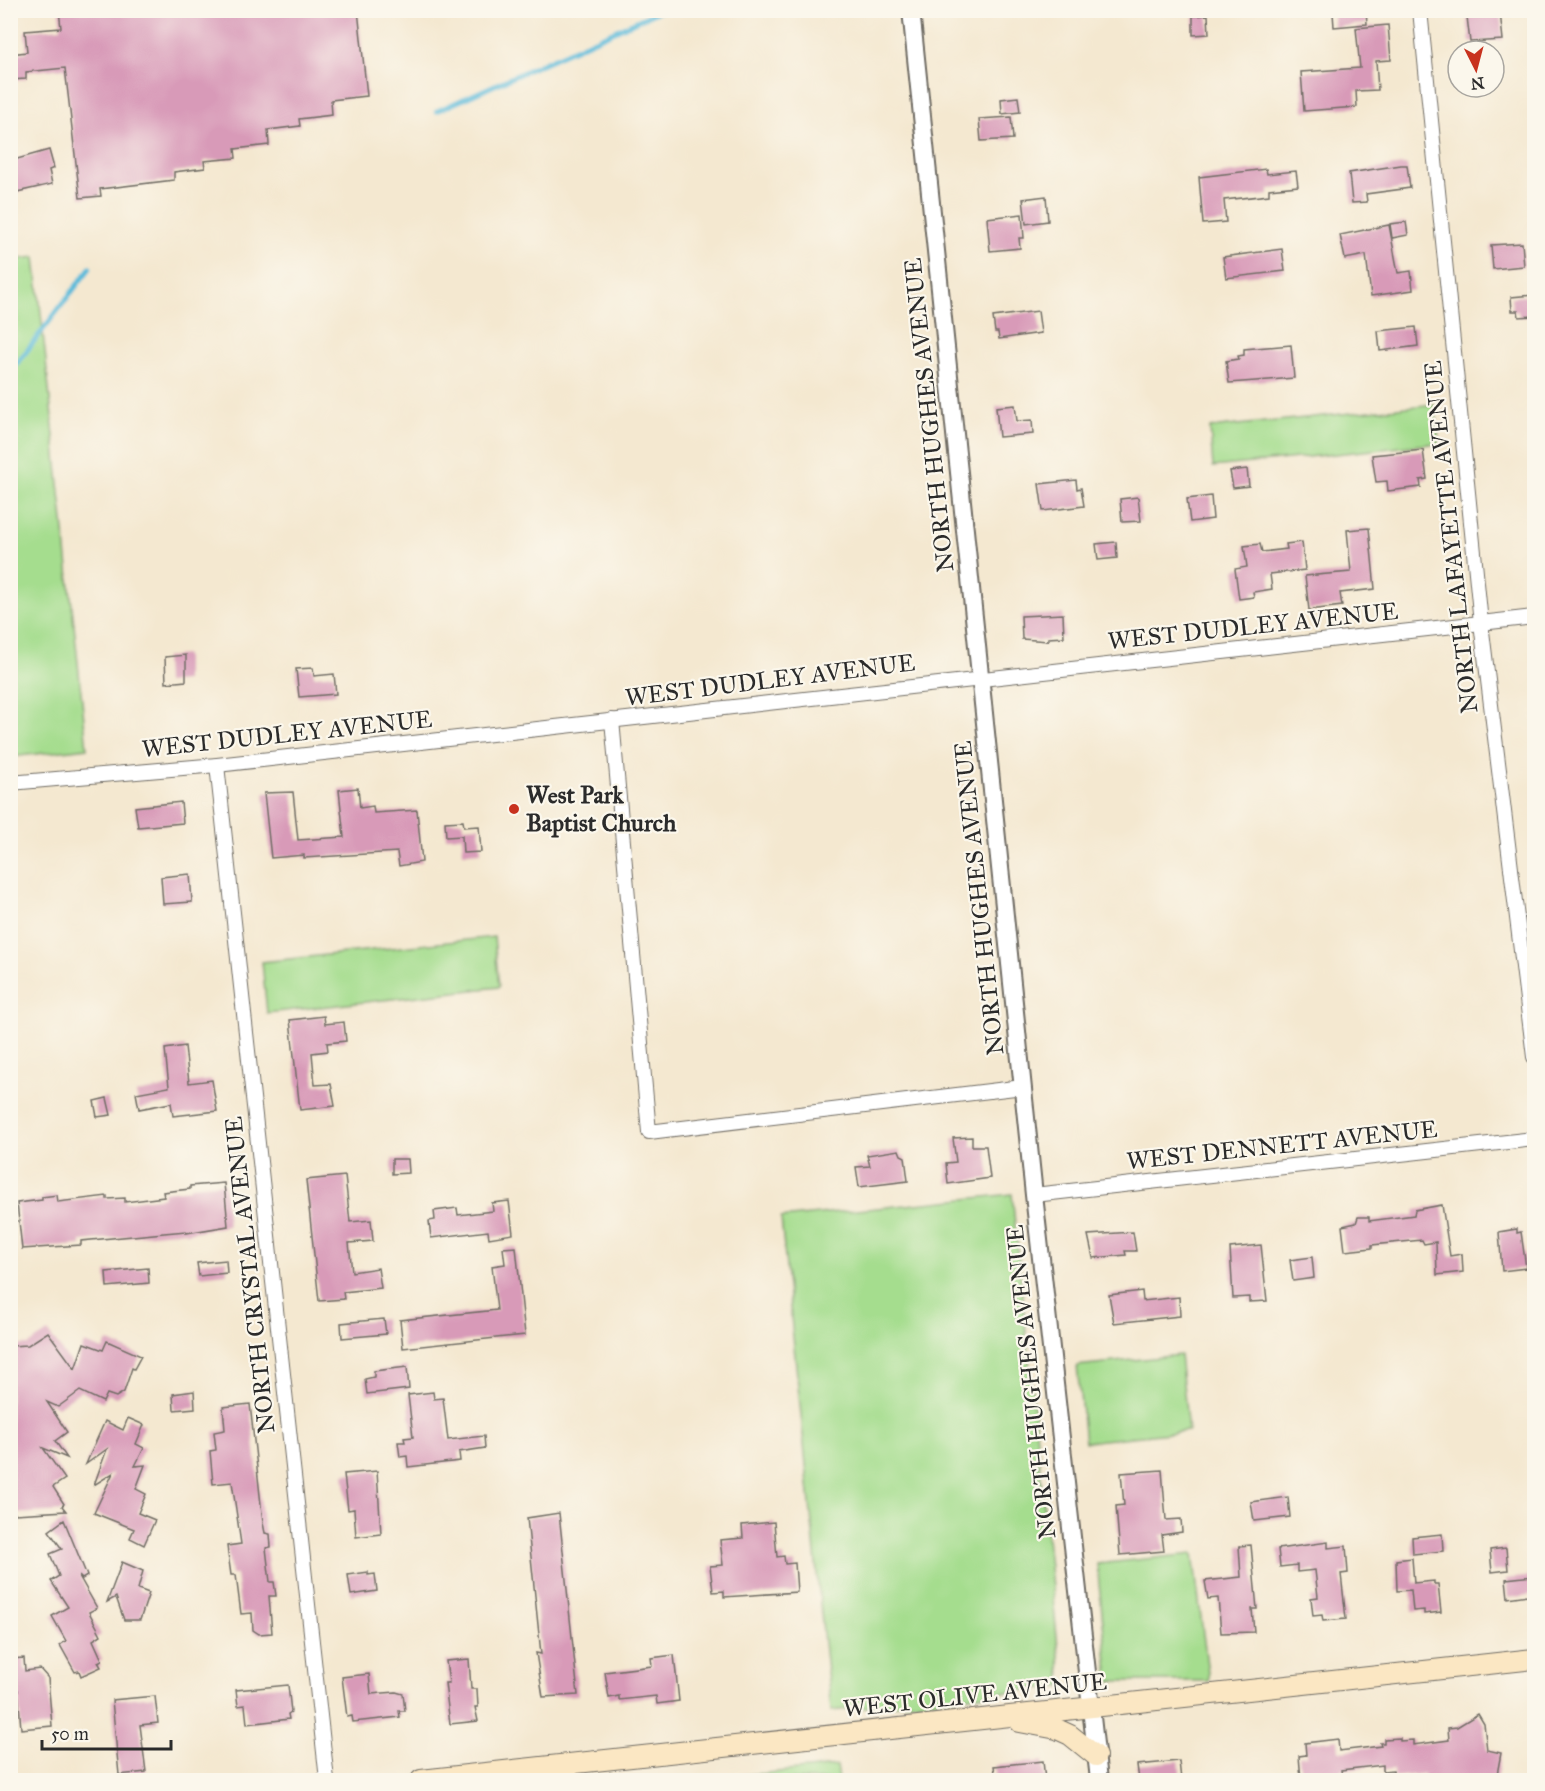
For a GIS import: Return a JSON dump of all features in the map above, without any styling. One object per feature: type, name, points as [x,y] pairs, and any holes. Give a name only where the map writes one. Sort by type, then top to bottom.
[{"type":"main road","name":"WEST OLIVE AVENUE","points":[[421,1780],[1091,1709],[1534,1659]]},
{"type":"main road","points":[[999,1718],[1057,1730],[1070,1735],[1096,1756]]},
{"type":"street","name":"NORTH HUGHES AVENUE","points":[[911,10],[1034,1195],[1099,1780]]},
{"type":"street","name":"NORTH LAFAYETTE AVENUE","points":[[1420,10],[1481,623],[1534,1057]]},
{"type":"street","name":"WEST DUDLEY AVENUE","points":[[10,783],[217,765],[1534,617]]},
{"type":"street","points":[[612,720],[649,1132],[1023,1087]]},
{"type":"street","name":"NORTH CRYSTAL AVENUE","points":[[217,765],[327,1780]]},
{"type":"street","name":"WEST DENNETT AVENUE","points":[[1034,1195],[1534,1139]]},
{"type":"green space","points":[[35,257],[87,748],[11,757],[11,260]]},
{"type":"green space","points":[[1435,404],[1439,443],[1213,467],[1210,428]]},
{"type":"green space","points":[[494,937],[499,987],[267,1013],[262,962]]},
{"type":"green space","points":[[1012,1194],[1062,1686],[831,1711],[781,1218]]},
{"type":"green space","points":[[1180,1355],[1188,1431],[1085,1442],[1077,1366]]},
{"type":"green space","points":[[1193,1554],[1209,1681],[1109,1681],[1097,1564]]},
{"type":"green space","points":[[837,1766],[839,1780],[697,1780]]},
{"type":"building","points":[[59,10],[358,10],[367,96],[331,100],[332,115],[299,119],[300,126],[268,130],[269,145],[235,149],[236,158],[204,161],[205,168],[174,172],[174,180],[100,189],[101,196],[80,198],[65,68],[26,72],[26,79],[10,80],[10,54],[27,52],[25,31],[61,28]]},
{"type":"building","points":[[1366,10],[1367,24],[1334,27],[1333,13]]},
{"type":"building","points":[[1500,12],[1503,39],[1470,39],[1467,17]]},
{"type":"building","points":[[1208,15],[1209,34],[1193,35],[1193,16]]},
{"type":"building","points":[[1388,25],[1391,60],[1376,61],[1378,90],[1356,91],[1357,107],[1304,111],[1301,72],[1360,68],[1356,28]]},
{"type":"building","points":[[1018,97],[1020,112],[1002,114],[1001,99]]},
{"type":"building","points":[[1011,117],[1013,139],[981,141],[979,119]]},
{"type":"building","points":[[49,150],[54,168],[49,170],[52,184],[17,192],[10,170],[10,161]]},
{"type":"building","points":[[1407,165],[1410,188],[1366,194],[1367,202],[1352,203],[1349,173]]},
{"type":"building","points":[[1266,169],[1267,174],[1296,171],[1298,186],[1269,189],[1269,195],[1224,200],[1226,222],[1203,224],[1199,177]]},
{"type":"building","points":[[1046,196],[1048,221],[1026,224],[1023,199]]},
{"type":"building","points":[[1022,214],[1024,238],[1019,238],[1020,248],[990,251],[987,218]]},
{"type":"building","points":[[1406,222],[1408,235],[1392,238],[1390,224]]},
{"type":"building","points":[[1389,225],[1398,273],[1411,271],[1413,290],[1371,296],[1366,255],[1345,259],[1340,235]]},
{"type":"building","points":[[1522,243],[1524,266],[1493,269],[1491,245]]},
{"type":"building","points":[[1282,249],[1285,271],[1226,278],[1223,257]]},
{"type":"building","points":[[1534,295],[1534,316],[1519,317],[1518,311],[1512,311],[1511,297]]},
{"type":"building","points":[[1038,311],[1041,333],[999,339],[998,332],[995,332],[993,317]]},
{"type":"building","points":[[1416,327],[1418,346],[1380,351],[1378,331]]},
{"type":"building","points":[[1291,345],[1294,378],[1229,383],[1226,361],[1239,359],[1238,356],[1244,355],[1244,349]]},
{"type":"building","points":[[1015,405],[1017,421],[1032,420],[1033,434],[999,437],[996,407]]},
{"type":"building","points":[[1423,450],[1427,479],[1420,480],[1421,487],[1388,491],[1387,481],[1376,482],[1372,455]]},
{"type":"building","points":[[1247,469],[1249,486],[1233,488],[1230,471]]},
{"type":"building","points":[[1076,480],[1077,489],[1081,488],[1084,506],[1043,511],[1039,484]]},
{"type":"building","points":[[1211,496],[1213,519],[1190,522],[1187,499]]},
{"type":"building","points":[[1138,497],[1141,521],[1122,522],[1120,499]]},
{"type":"building","points":[[1369,528],[1375,589],[1340,593],[1342,606],[1309,610],[1305,576],[1351,572],[1347,530]]},
{"type":"building","points":[[1116,542],[1117,558],[1098,560],[1096,544]]},
{"type":"building","points":[[1302,542],[1305,570],[1270,574],[1272,589],[1253,592],[1254,597],[1239,599],[1235,569],[1247,567],[1244,546],[1260,544],[1262,552],[1287,549],[1286,544]]},
{"type":"building","points":[[1063,614],[1064,637],[1048,638],[1048,641],[1022,639],[1021,616]]},
{"type":"building","points":[[186,655],[186,681],[166,683],[165,657]]},
{"type":"building","points":[[313,668],[314,676],[334,674],[336,694],[299,697],[296,669]]},
{"type":"building","points":[[358,788],[360,808],[373,806],[374,813],[417,810],[422,862],[399,866],[397,852],[271,858],[264,793],[293,792],[298,840],[344,837],[339,790]]},
{"type":"building","points":[[181,802],[183,823],[138,827],[135,807]]},
{"type":"building","points":[[463,821],[464,827],[479,826],[481,852],[463,853],[462,836],[446,837],[445,822]]},
{"type":"building","points":[[190,874],[192,902],[163,904],[161,877]]},
{"type":"building","points":[[324,1016],[325,1024],[344,1022],[346,1041],[327,1043],[328,1051],[312,1053],[315,1085],[331,1084],[335,1106],[300,1110],[290,1020]]},
{"type":"building","points":[[185,1046],[189,1083],[212,1080],[217,1111],[173,1116],[171,1103],[139,1109],[136,1093],[169,1087],[165,1049]]},
{"type":"building","points":[[107,1098],[111,1115],[97,1117],[94,1101]]},
{"type":"building","points":[[972,1137],[972,1146],[986,1146],[990,1178],[948,1184],[946,1163],[956,1162],[953,1138]]},
{"type":"building","points":[[899,1150],[905,1157],[908,1181],[859,1187],[856,1167],[870,1166],[867,1155]]},
{"type":"building","points":[[392,1159],[408,1159],[409,1173],[392,1174]]},
{"type":"building","points":[[345,1176],[350,1222],[371,1220],[373,1241],[349,1243],[352,1272],[378,1268],[381,1288],[343,1292],[344,1299],[319,1301],[306,1180]]},
{"type":"building","points":[[224,1183],[228,1226],[186,1233],[186,1231],[81,1241],[81,1245],[22,1249],[17,1203],[42,1200],[42,1197],[57,1195],[58,1202],[107,1196],[107,1199],[125,1198],[125,1202],[164,1197],[163,1192],[190,1189],[190,1186]]},
{"type":"building","points":[[509,1201],[513,1234],[489,1238],[488,1231],[431,1238],[429,1221],[435,1220],[434,1211],[457,1208],[458,1215],[493,1211],[492,1203]]},
{"type":"building","points":[[1442,1205],[1450,1256],[1462,1254],[1463,1272],[1437,1275],[1436,1242],[1424,1244],[1422,1240],[1372,1245],[1372,1248],[1345,1251],[1342,1226],[1356,1223],[1358,1217],[1369,1217],[1369,1221],[1414,1215],[1415,1210]]},
{"type":"building","points":[[1517,1229],[1517,1233],[1521,1232],[1526,1268],[1502,1271],[1499,1232]]},
{"type":"building","points":[[1133,1232],[1136,1251],[1125,1251],[1126,1255],[1093,1258],[1088,1235]]},
{"type":"building","points":[[1261,1245],[1267,1301],[1249,1302],[1249,1297],[1233,1298],[1230,1248]]},
{"type":"building","points":[[516,1247],[525,1335],[403,1348],[400,1320],[497,1310],[492,1266],[505,1264],[503,1248]]},
{"type":"building","points":[[1312,1257],[1314,1278],[1293,1281],[1290,1260]]},
{"type":"building","points":[[226,1260],[227,1273],[199,1276],[197,1263]]},
{"type":"building","points":[[148,1268],[149,1283],[107,1287],[106,1272]]},
{"type":"building","points":[[1142,1291],[1143,1301],[1179,1297],[1180,1316],[1114,1323],[1109,1295]]},
{"type":"building","points":[[384,1319],[386,1334],[342,1338],[341,1323]]},
{"type":"building","points":[[48,1332],[75,1369],[84,1343],[103,1350],[107,1341],[141,1356],[134,1369],[132,1368],[124,1392],[116,1397],[107,1394],[103,1402],[80,1391],[58,1407],[47,1402],[67,1432],[55,1441],[67,1458],[43,1448],[65,1479],[53,1487],[66,1511],[14,1514],[10,1472],[10,1346],[28,1345]]},
{"type":"building","points":[[407,1367],[409,1389],[367,1394],[365,1379],[374,1377],[374,1371]]},
{"type":"building","points":[[194,1391],[195,1408],[174,1410],[173,1394]]},
{"type":"building","points":[[433,1392],[434,1399],[443,1398],[448,1440],[484,1436],[485,1448],[459,1452],[460,1461],[408,1467],[407,1456],[400,1457],[398,1442],[405,1442],[404,1438],[413,1437],[408,1395]]},
{"type":"building","points":[[250,1404],[263,1523],[265,1533],[270,1534],[271,1547],[266,1548],[270,1582],[274,1582],[276,1596],[269,1596],[272,1633],[259,1634],[253,1630],[252,1613],[241,1614],[236,1575],[231,1575],[227,1546],[241,1544],[232,1482],[213,1484],[210,1451],[216,1450],[214,1432],[225,1430],[223,1407]]},
{"type":"building","points":[[128,1418],[144,1425],[136,1444],[144,1448],[135,1466],[145,1465],[136,1489],[146,1494],[138,1513],[155,1520],[144,1545],[130,1538],[134,1529],[94,1513],[113,1473],[94,1485],[107,1449],[86,1464],[105,1421],[123,1430]]},
{"type":"building","points":[[1162,1470],[1166,1520],[1181,1519],[1182,1532],[1162,1535],[1164,1551],[1120,1555],[1116,1506],[1124,1505],[1121,1473]]},
{"type":"building","points":[[377,1471],[381,1534],[356,1537],[354,1509],[348,1510],[344,1474]]},
{"type":"building","points":[[1288,1497],[1290,1517],[1254,1521],[1251,1502]]},
{"type":"building","points":[[559,1513],[578,1695],[543,1697],[536,1653],[541,1654],[527,1518]]},
{"type":"building","points":[[64,1520],[87,1576],[82,1579],[79,1576],[97,1608],[89,1612],[101,1635],[93,1640],[102,1660],[98,1662],[101,1667],[81,1676],[79,1671],[75,1672],[60,1645],[66,1641],[52,1616],[68,1607],[51,1581],[59,1576],[50,1554],[62,1549],[49,1531]]},
{"type":"building","points":[[774,1522],[777,1557],[784,1556],[785,1564],[795,1563],[797,1592],[724,1597],[724,1591],[713,1592],[710,1566],[723,1565],[720,1540],[743,1538],[742,1525]]},
{"type":"building","points":[[1442,1534],[1443,1551],[1413,1554],[1412,1537]]},
{"type":"building","points":[[1328,1542],[1328,1548],[1346,1546],[1348,1573],[1341,1574],[1346,1619],[1323,1621],[1322,1615],[1313,1616],[1311,1598],[1318,1597],[1315,1570],[1297,1572],[1297,1565],[1280,1567],[1278,1549]]},
{"type":"building","points":[[1251,1545],[1257,1609],[1252,1609],[1254,1632],[1221,1633],[1218,1598],[1208,1599],[1205,1581],[1241,1577],[1239,1546]]},
{"type":"building","points":[[1506,1548],[1508,1570],[1492,1572],[1490,1550]]},
{"type":"building","points":[[1412,1558],[1414,1583],[1434,1581],[1434,1584],[1438,1584],[1441,1612],[1424,1614],[1424,1610],[1413,1611],[1411,1590],[1397,1591],[1396,1560]]},
{"type":"building","points":[[122,1562],[143,1571],[138,1589],[149,1593],[140,1620],[124,1620],[116,1597],[107,1602]]},
{"type":"building","points":[[368,1572],[368,1575],[375,1574],[377,1591],[351,1595],[348,1575]]},
{"type":"building","points":[[1534,1576],[1534,1594],[1508,1598],[1506,1579]]},
{"type":"building","points":[[674,1655],[679,1701],[657,1704],[656,1696],[619,1700],[619,1696],[609,1698],[605,1672],[652,1666],[651,1658]]},
{"type":"building","points":[[24,1658],[25,1671],[40,1669],[48,1678],[52,1726],[21,1729],[18,1690],[10,1690],[10,1659]]},
{"type":"building","points":[[469,1659],[471,1689],[477,1689],[478,1707],[475,1707],[478,1721],[450,1724],[445,1683],[449,1683],[446,1661]]},
{"type":"building","points":[[369,1674],[371,1694],[396,1692],[403,1694],[405,1711],[399,1711],[400,1717],[353,1722],[352,1716],[347,1717],[342,1677]]},
{"type":"building","points":[[288,1685],[291,1712],[288,1714],[289,1719],[247,1724],[245,1705],[238,1706],[236,1690]]},
{"type":"building","points":[[155,1696],[158,1723],[140,1725],[146,1772],[119,1775],[112,1700]]},
{"type":"building","points":[[1478,1714],[1484,1724],[1487,1750],[1501,1753],[1496,1780],[1424,1780],[1423,1774],[1394,1777],[1393,1770],[1383,1771],[1383,1765],[1341,1770],[1342,1778],[1301,1780],[1299,1756],[1306,1755],[1305,1743],[1338,1739],[1339,1751],[1381,1746],[1380,1743],[1384,1743],[1384,1739],[1413,1740],[1413,1745],[1449,1740],[1448,1728],[1457,1727]]},
{"type":"building","points":[[1043,1761],[1045,1780],[996,1780],[994,1766]]},
{"type":"building","points":[[1179,1761],[1181,1780],[1139,1780],[1137,1765]]},
{"type":"waterway","points":[[437,111],[661,10]]},
{"type":"waterway","points":[[10,373],[90,268]]},
{"type":"place","name":"West Park Baptist Church","points":[[514,809]]}]
